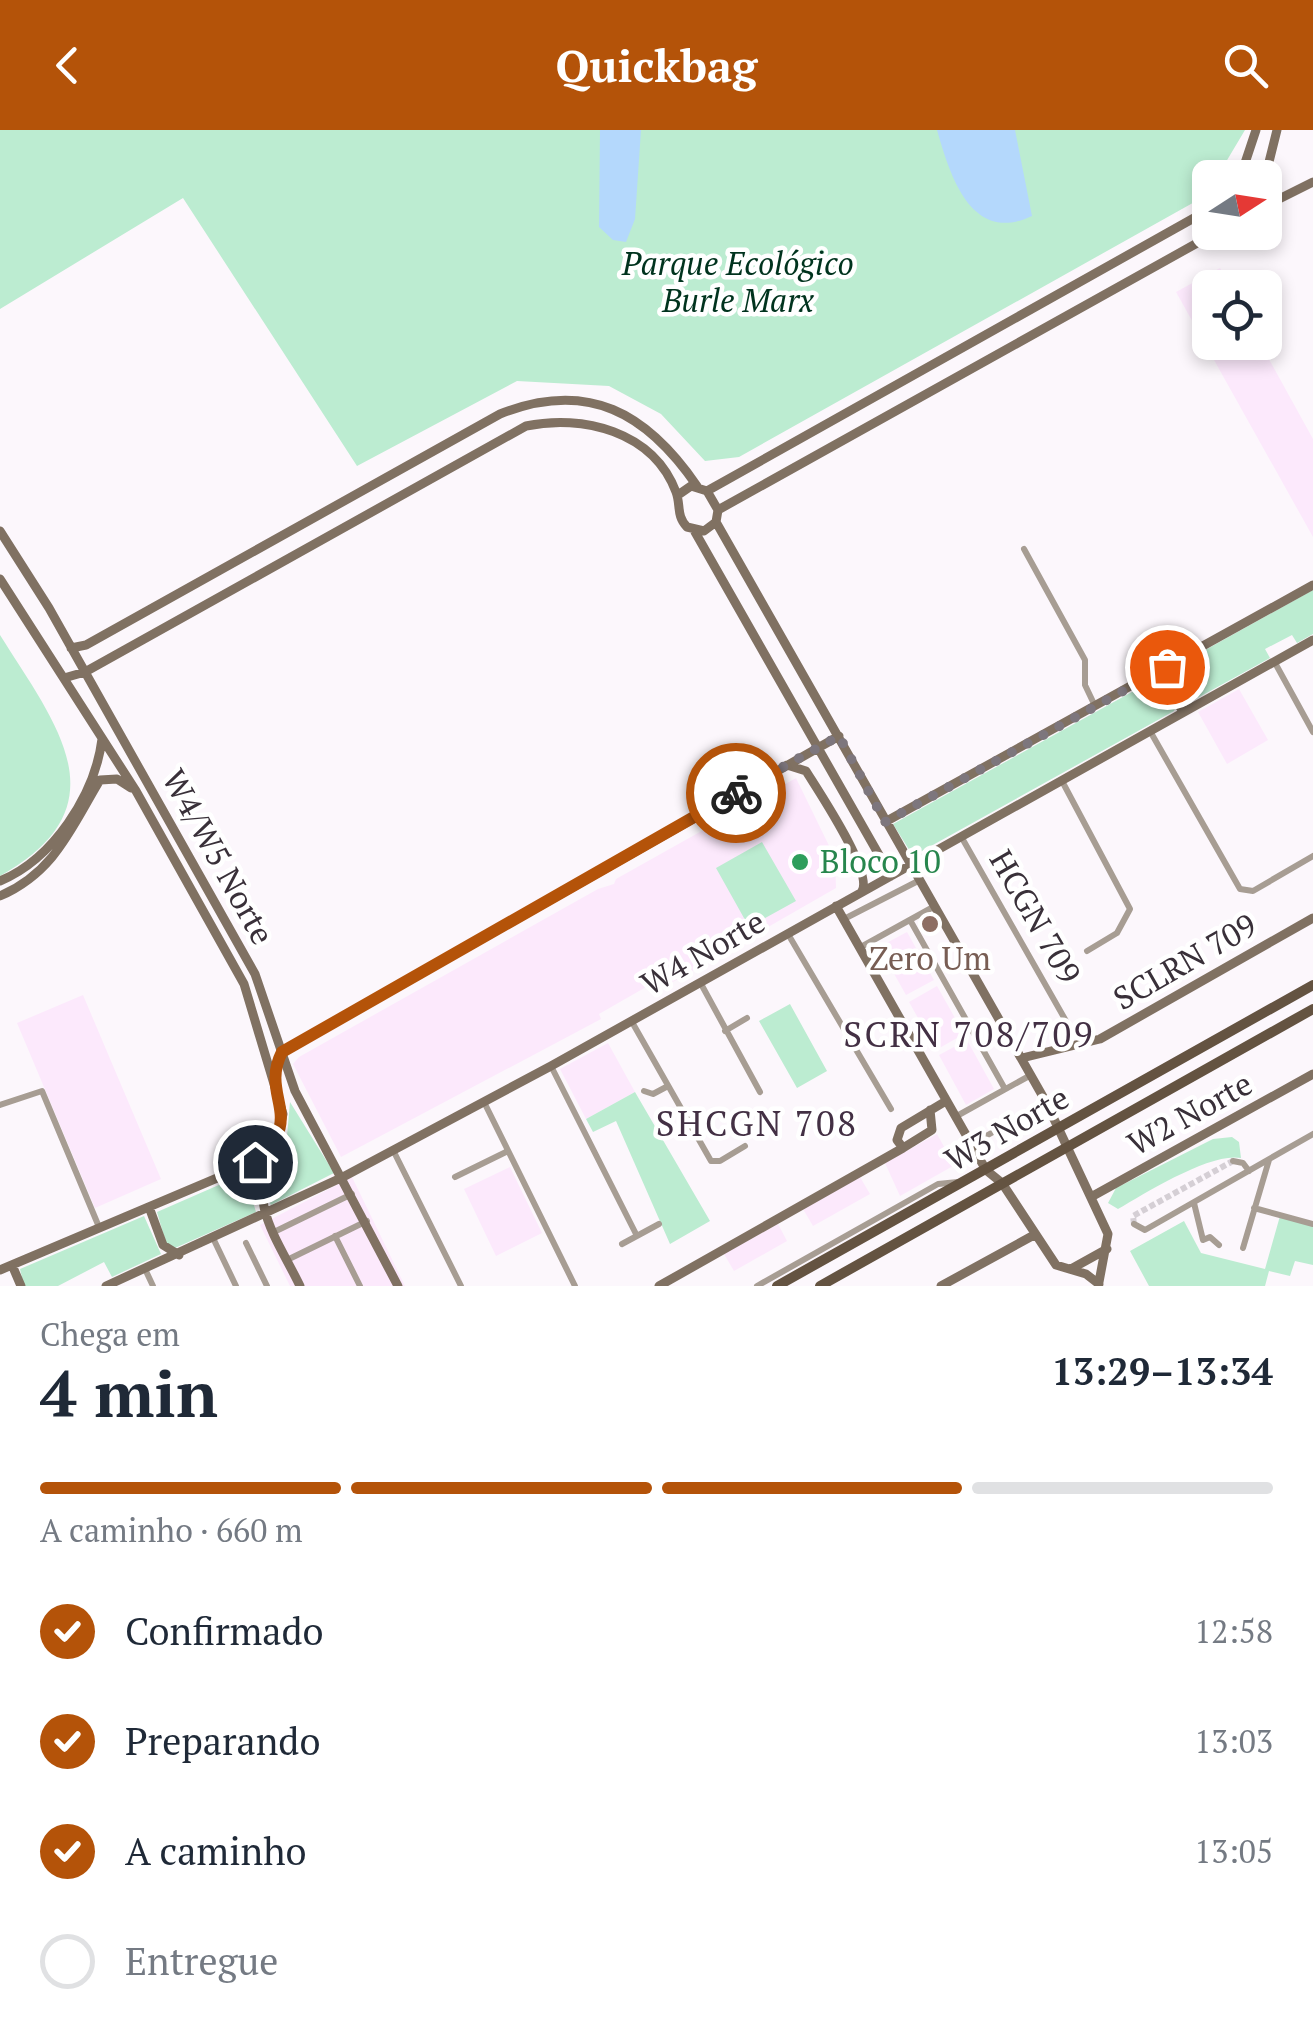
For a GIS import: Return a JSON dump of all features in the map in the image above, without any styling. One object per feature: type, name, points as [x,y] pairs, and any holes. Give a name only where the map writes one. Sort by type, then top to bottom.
[{"type":"main road","points":[[1246,160],[1256,130]]},
{"type":"main road","points":[[1270,160],[1277,130]]},
{"type":"main road","points":[[1282,198],[1313,182]]},
{"type":"main road","points":[[707,491],[1192,220]]},
{"type":"main road","points":[[718,510],[1192,247]]},
{"type":"main road","points":[[1057,298],[1052,310],[1064,319]]},
{"type":"main road","points":[[1028,313],[1043,315],[1041,331]]},
{"type":"main road","points":[[71,648],[86,644],[500,414],[539,401],[575,400],[638,421],[672,450],[696,486],[707,491],[718,510],[716,522],[1046,1102],[1108,1234],[1100,1284],[1056,1265],[1002,1183],[986,1170],[836,906]]},
{"type":"main road","points":[[64,678],[85,672],[501,436],[544,422],[587,422],[618,433],[655,462],[678,495],[680,518],[695,532],[891,876]]},
{"type":"main road","points":[[678,495],[696,486]]},
{"type":"main road","points":[[695,532],[716,522]]},
{"type":"main road","name":"W4/W5 Norte","points":[[0,531],[108,710],[255,974],[305,1109],[354,1194],[398,1286]]},
{"type":"main road","points":[[261,571],[254,568],[253,559],[284,534]]},
{"type":"main road","points":[[200,605],[242,578],[244,571],[234,563]]},
{"type":"main road","name":"W4/W5 Norte","points":[[0,579],[136,791],[244,984],[283,1108]]},
{"type":"main road","points":[[885,822],[1313,585]]},
{"type":"main road","points":[[27,619],[42,623],[49,608]]},
{"type":"main road","name":"W4 Norte","points":[[106,1286],[343,1177],[551,1066],[1313,640]]},
{"type":"main road","points":[[1160,670],[1182,712]]},
{"type":"main road","points":[[91,721],[94,708],[108,710]]},
{"type":"main road","points":[[274,1075],[282,1052],[839,736]]},
{"type":"main road","points":[[0,880],[22,870],[61,832],[97,766],[102,739]]},
{"type":"main road","points":[[787,765],[806,771],[822,797],[864,874],[866,886],[860,894]]},
{"type":"main road","points":[[0,896],[38,873],[64,846],[100,780],[117,779],[136,791]]},
{"type":"main road","name":"SCLRN 709","points":[[1022,1058],[1100,1039],[1313,918]]},
{"type":"main road","name":"W3 Norte","points":[[778,1286],[1313,985]]},
{"type":"main road","name":"W3 Norte","points":[[820,1286],[1313,1009]]},
{"type":"main road","name":"W2 Norte","points":[[1091,1197],[1313,1074]]},
{"type":"main road","points":[[1122,1093],[1119,1104],[1127,1112]]},
{"type":"main road","points":[[903,1148],[898,1140],[899,1130],[946,1101]]},
{"type":"main road","points":[[300,1286],[258,1194],[259,1177],[277,1141],[283,1108],[289,1102],[305,1109]]},
{"type":"main road","points":[[1093,1132],[1112,1114],[1101,1104]]},
{"type":"main road","points":[[663,1284],[932,1130],[930,1110]]},
{"type":"main road","points":[[0,1270],[242,1168],[277,1141]]},
{"type":"main road","points":[[944,1194],[937,1206],[948,1212]]},
{"type":"main road","points":[[149,1207],[162,1244],[179,1255]]},
{"type":"main road","points":[[909,1234],[928,1217],[926,1208],[919,1207]]},
{"type":"main road","points":[[941,1286],[1034,1235]]},
{"type":"main road","points":[[1072,1270],[1107,1249]]},
{"type":"main road","points":[[12,1265],[21,1286]]},
{"type":"street","points":[[1024,548],[1084,660],[1085,685],[1095,706]]},
{"type":"street","points":[[1274,662],[1313,732]]},
{"type":"street","points":[[1150,731],[1244,892],[1313,856]]},
{"type":"street","name":"HCGN 709","points":[[1062,781],[1130,904],[1129,915],[1117,933],[1087,951]]},
{"type":"street","name":"HCGN 709","points":[[962,838],[1066,1022]]},
{"type":"street","points":[[844,919],[920,880]]},
{"type":"street","points":[[859,948],[935,906]]},
{"type":"street","points":[[910,920],[1005,1089]]},
{"type":"street","points":[[787,933],[890,1109]]},
{"type":"street","points":[[700,982],[760,1092]]},
{"type":"street","points":[[725,1031],[747,1018]]},
{"type":"street","points":[[632,1022],[711,1161],[720,1161],[746,1146]]},
{"type":"street","points":[[551,1066],[637,1236]]},
{"type":"street","points":[[955,1116],[1031,1075]]},
{"type":"street","points":[[644,1090],[653,1094],[668,1086]]},
{"type":"street","points":[[0,1105],[42,1090],[100,1229]]},
{"type":"street","points":[[484,1101],[575,1286]]},
{"type":"street","points":[[971,1144],[1046,1102]]},
{"type":"street","points":[[1134,1224],[1142,1231],[1154,1225],[1313,1134]]},
{"type":"street","points":[[394,1150],[461,1286]]},
{"type":"street","points":[[456,1177],[508,1151]]},
{"type":"street","points":[[1233,1161],[1239,1160],[1249,1172]]},
{"type":"street","points":[[1244,1248],[1269,1160]]},
{"type":"street","points":[[757,1286],[938,1184],[965,1183]]},
{"type":"street","points":[[274,1232],[354,1194]]},
{"type":"street","points":[[1194,1203],[1203,1240],[1212,1238],[1219,1245]]},
{"type":"street","points":[[1254,1208],[1313,1224]]},
{"type":"street","points":[[287,1260],[366,1221]]},
{"type":"street","points":[[622,1244],[659,1224]]},
{"type":"street","points":[[335,1236],[360,1286]]},
{"type":"street","points":[[213,1238],[236,1286]]},
{"type":"street","points":[[246,1243],[267,1286]]},
{"type":"street","points":[[145,1270],[152,1286]]},
{"type":"shaded area","points":[[1192,283],[1192,321],[1176,292]]},
{"type":"shaded area","points":[[1214,360],[1269,360],[1313,439],[1313,537]]},
{"type":"shaded area","points":[[1239,689],[1268,740],[1227,764],[1198,712]]},
{"type":"shaded area","points":[[796,778],[835,858],[836,888],[671,983],[660,979],[599,1014],[601,1019],[341,1157],[293,1064],[299,1057],[598,889],[614,884],[616,879]]},
{"type":"shaded area","points":[[907,932],[934,980],[906,995],[879,947]]},
{"type":"shaded area","points":[[937,986],[964,1034],[936,1050],[909,1002]]},
{"type":"shaded area","points":[[83,995],[161,1179],[95,1208],[17,1023]]},
{"type":"shaded area","points":[[967,1040],[994,1089],[966,1105],[939,1055]]},
{"type":"shaded area","points":[[608,1043],[635,1092],[586,1119],[560,1069]]},
{"type":"shaded area","points":[[937,1134],[947,1152],[953,1149],[960,1162],[900,1196],[885,1163]]},
{"type":"shaded area","points":[[510,1167],[542,1233],[496,1256],[464,1189]]},
{"type":"shaded area","points":[[352,1177],[405,1286],[290,1286],[260,1225]]},
{"type":"shaded area","points":[[860,1177],[870,1194],[813,1226],[803,1209]]},
{"type":"shaded area","points":[[778,1224],[787,1241],[734,1271],[724,1254]]},
{"type":"green space","name":"Parque Ecológico Burle Marx","points":[[0,130],[1245,130],[1227,160],[1192,160],[1192,203],[739,457],[705,461],[661,414],[609,386],[517,381],[357,466],[183,198],[0,309]]},
{"type":"green space","points":[[1313,590],[1313,634],[1297,643],[1292,635],[1265,649],[1270,658],[1192,701],[1184,700],[1170,675],[1173,668]]},
{"type":"green space","points":[[0,635],[57,731],[68,762],[70,792],[61,821],[38,849],[0,876]]},
{"type":"green space","points":[[1159,677],[1176,705],[1174,711],[913,856],[893,824]]},
{"type":"green space","points":[[762,842],[796,901],[749,927],[716,868]]},
{"type":"green space","points":[[790,1004],[827,1071],[797,1088],[759,1021]]},
{"type":"green space","points":[[635,1092],[710,1221],[670,1244],[616,1121],[593,1132],[586,1119]]},
{"type":"green space","points":[[290,1102],[334,1173],[271,1205],[262,1189],[287,1136]]},
{"type":"green space","points":[[1232,1137],[1239,1142],[1241,1158],[1197,1167],[1118,1209],[1108,1203],[1116,1188],[1213,1139]]},
{"type":"green space","points":[[258,1168],[251,1195],[256,1212],[175,1248],[166,1243],[157,1212]]},
{"type":"green space","points":[[144,1216],[161,1254],[112,1277],[104,1262],[58,1286],[24,1286],[20,1269]]},
{"type":"green space","points":[[1280,1216],[1313,1224],[1313,1265],[1295,1261],[1290,1276],[1269,1271],[1265,1286],[1149,1286],[1130,1251],[1184,1221],[1201,1253],[1265,1269]]},
{"type":"water","points":[[600,130],[641,130],[635,219],[626,242],[613,240],[599,227]]},
{"type":"water","points":[[937,130],[1015,130],[1032,216],[1011,222],[993,221],[979,213],[957,185]]},
{"type":"tunnel","points":[[1134,1224],[1133,1216],[1233,1161]]},
{"type":"way so far","points":[[736,793],[839,736],[885,822],[1167,667]]},
{"type":"place","name":"Bloco 10","points":[[800,862]]},
{"type":"place","name":"Zero Um","points":[[930,924]]},
{"type":"district","name":"SCRN 708/709","points":[[969,1035]]},
{"type":"district","name":"SHCGN 708","points":[[757,1124]]},
{"type":"route","points":[[255,1162],[280,1134],[283,1108],[274,1075],[282,1052],[294,1042],[736,793]]}]
